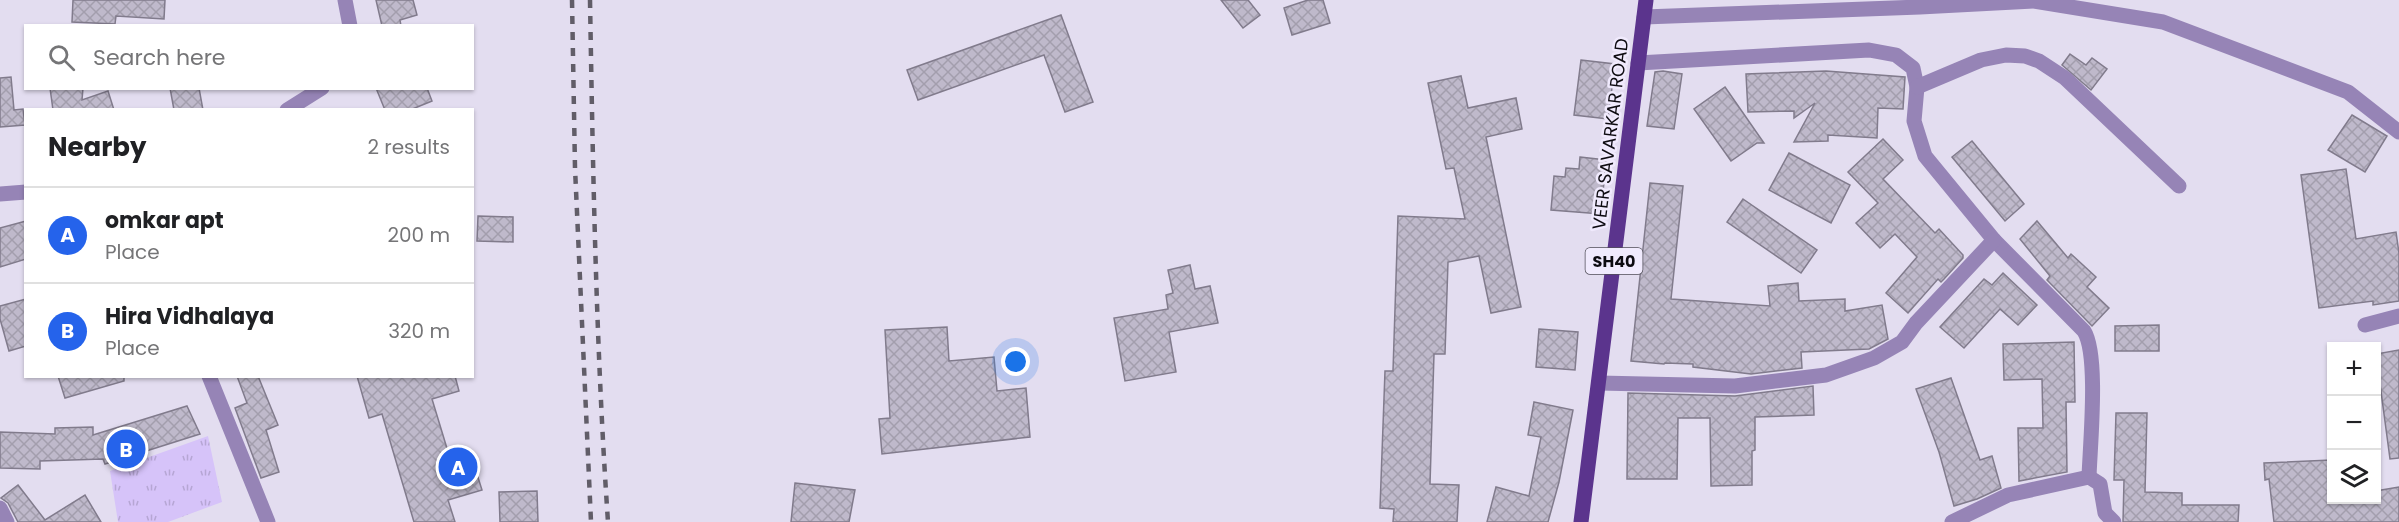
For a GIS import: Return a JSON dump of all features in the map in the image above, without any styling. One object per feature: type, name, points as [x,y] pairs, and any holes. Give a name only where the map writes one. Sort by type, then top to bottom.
[{"type":"main road","name":"VEER SAVARKAR ROAD","points":[[1581,522],[1646,0]]},
{"type":"street","points":[[345,0],[350,24]]},
{"type":"street","points":[[1644,17],[2034,1],[2163,22],[2348,92],[2399,132]]},
{"type":"street","points":[[1638,63],[1869,50],[1896,55],[1912,68],[1917,87],[1914,121],[1925,156],[1994,240],[2088,339],[2093,361],[2089,477]]},
{"type":"street","points":[[1917,87],[1981,60],[2006,55],[2025,56],[2038,61],[2065,78],[2179,186]]},
{"type":"street","points":[[290,108],[319,90]]},
{"type":"street","points":[[0,194],[24,192]]},
{"type":"street","points":[[1599,383],[1735,386],[1826,375],[1874,358],[1902,342],[1916,323],[1994,240]]},
{"type":"street","points":[[2365,325],[2399,316]]},
{"type":"street","points":[[210,378],[268,522]]},
{"type":"street","points":[[1952,522],[2008,495],[2089,477],[2100,484],[2105,513],[2114,522]]},
{"type":"street","points":[[0,508],[7,522]]},
{"type":"green space","points":[[208,436],[222,502],[168,522],[118,522],[110,471]]},
{"type":"building","points":[[73,0],[165,0],[164,19],[116,16],[115,24],[72,22]]},
{"type":"building","points":[[376,0],[413,0],[417,15],[400,20],[401,24],[382,24]]},
{"type":"building","points":[[1221,0],[1248,0],[1260,15],[1243,28]]},
{"type":"building","points":[[1308,0],[1323,0],[1330,23],[1292,35],[1284,8]]},
{"type":"building","points":[[1061,15],[1093,102],[1065,112],[1044,55],[918,100],[907,70]]},
{"type":"building","points":[[2070,54],[2086,65],[2092,58],[2107,69],[2091,90],[2062,65]]},
{"type":"building","points":[[1581,60],[1615,64],[1608,119],[1574,115]]},
{"type":"building","points":[[1826,71],[1905,77],[1903,109],[1878,108],[1877,138],[1828,135],[1828,141],[1794,142],[1815,103],[1794,118],[1794,111],[1748,112],[1746,74]]},
{"type":"building","points":[[1655,72],[1682,74],[1674,129],[1647,126]]},
{"type":"building","points":[[1461,76],[1468,108],[1516,98],[1522,129],[1486,137],[1521,307],[1491,313],[1479,256],[1448,262],[1445,354],[1434,354],[1430,484],[1459,485],[1457,522],[1393,522],[1394,509],[1380,508],[1385,371],[1393,371],[1398,216],[1465,219],[1454,168],[1446,169],[1428,83]]},
{"type":"building","points":[[11,77],[14,110],[23,109],[24,125],[0,127],[0,78]]},
{"type":"building","points":[[1725,87],[1764,143],[1757,143],[1731,161],[1694,109]]},
{"type":"building","points":[[50,90],[83,90],[82,100],[108,91],[113,108],[53,108]]},
{"type":"building","points":[[170,90],[199,90],[203,108],[174,108]]},
{"type":"building","points":[[377,90],[428,90],[432,101],[415,108],[384,108]]},
{"type":"building","points":[[2352,115],[2387,136],[2365,172],[2328,150]]},
{"type":"building","points":[[1883,139],[1903,160],[1883,179],[1935,233],[1939,229],[1963,255],[1963,258],[1944,279],[1941,282],[1938,279],[1908,313],[1886,293],[1917,257],[1895,234],[1880,248],[1856,223],[1878,203],[1848,172]]},
{"type":"building","points":[[1972,141],[2024,204],[2005,221],[1952,157]]},
{"type":"building","points":[[1789,153],[1850,185],[1831,223],[1769,190]]},
{"type":"building","points":[[1580,157],[1606,160],[1601,214],[1551,210],[1554,176],[1565,177],[1566,168],[1579,169]]},
{"type":"building","points":[[2346,169],[2356,239],[2396,232],[2399,253],[2399,301],[2373,305],[2373,301],[2319,308],[2301,175]]},
{"type":"building","points":[[1650,183],[1683,186],[1671,299],[1770,306],[1768,286],[1798,283],[1799,301],[1845,299],[1845,311],[1882,305],[1888,339],[1869,349],[1801,352],[1802,368],[1751,374],[1693,367],[1693,364],[1631,361]]},
{"type":"building","points":[[1743,199],[1817,250],[1801,273],[1727,222]]},
{"type":"building","points":[[478,216],[513,217],[513,242],[477,241]]},
{"type":"building","points":[[2037,221],[2068,258],[2071,254],[2096,277],[2087,287],[2109,308],[2092,326],[2047,280],[2050,276],[2020,239]]},
{"type":"building","points":[[24,222],[24,260],[0,267],[0,228]]},
{"type":"building","points":[[1190,265],[1195,289],[1210,286],[1218,323],[1169,332],[1176,372],[1125,381],[1114,318],[1168,309],[1166,295],[1173,293],[1168,270]]},
{"type":"building","points":[[2003,273],[2037,305],[2018,325],[2000,309],[1964,348],[1940,327],[1984,279],[1992,285]]},
{"type":"building","points":[[24,300],[24,347],[9,351],[0,319],[0,306]]},
{"type":"building","points":[[2159,325],[2159,351],[2115,351],[2115,326]]},
{"type":"building","points":[[947,327],[949,361],[994,357],[997,391],[1026,388],[1030,437],[882,454],[879,419],[890,418],[885,330]]},
{"type":"building","points":[[1539,329],[1578,332],[1575,370],[1536,367]]},
{"type":"building","points":[[2074,342],[2075,402],[2066,402],[2067,472],[2019,481],[2018,428],[2043,428],[2042,379],[2004,380],[2003,344]]},
{"type":"building","points":[[2399,350],[2399,458],[2390,459],[2381,392],[2381,353]]},
{"type":"building","points":[[59,378],[124,378],[124,381],[65,398]]},
{"type":"building","points":[[238,378],[259,378],[278,425],[266,430],[279,472],[261,478],[235,408],[247,403]]},
{"type":"building","points":[[358,378],[456,378],[459,391],[432,399],[449,455],[469,449],[482,490],[448,500],[455,522],[414,522],[382,414],[369,418]]},
{"type":"building","points":[[1951,378],[1980,460],[1992,456],[2001,488],[1954,506],[1939,452],[1916,389]]},
{"type":"building","points":[[1813,386],[1814,415],[1755,417],[1752,485],[1711,486],[1710,418],[1678,418],[1677,479],[1627,479],[1628,393],[1735,396]]},
{"type":"building","points":[[1534,402],[1573,410],[1559,482],[1548,522],[1487,522],[1496,487],[1529,496],[1541,437],[1528,435]]},
{"type":"building","points":[[187,406],[200,434],[105,464],[103,459],[40,461],[40,469],[0,468],[0,432],[55,434],[55,428],[93,427],[93,435]]},
{"type":"building","points":[[2116,413],[2147,413],[2145,492],[2182,493],[2182,505],[2239,505],[2238,522],[2123,522],[2124,480],[2114,480]]},
{"type":"building","points":[[2327,460],[2327,504],[2381,504],[2381,490],[2399,487],[2399,522],[2274,522],[2269,479],[2265,480],[2264,463]]},
{"type":"building","points":[[795,483],[855,490],[849,522],[791,522]]},
{"type":"building","points":[[18,485],[45,520],[85,495],[101,522],[18,522],[8,503],[1,498]]},
{"type":"building","points":[[537,491],[538,522],[500,522],[499,492]]},
{"type":"railway","points":[[572,0],[575,168],[591,522]]},
{"type":"railway","points":[[590,0],[598,326],[608,522]]},
{"type":"place","name":"Hira Vidhalaya","points":[[126,449]]},
{"type":"place","name":"omkar apt","points":[[458,467]]}]
